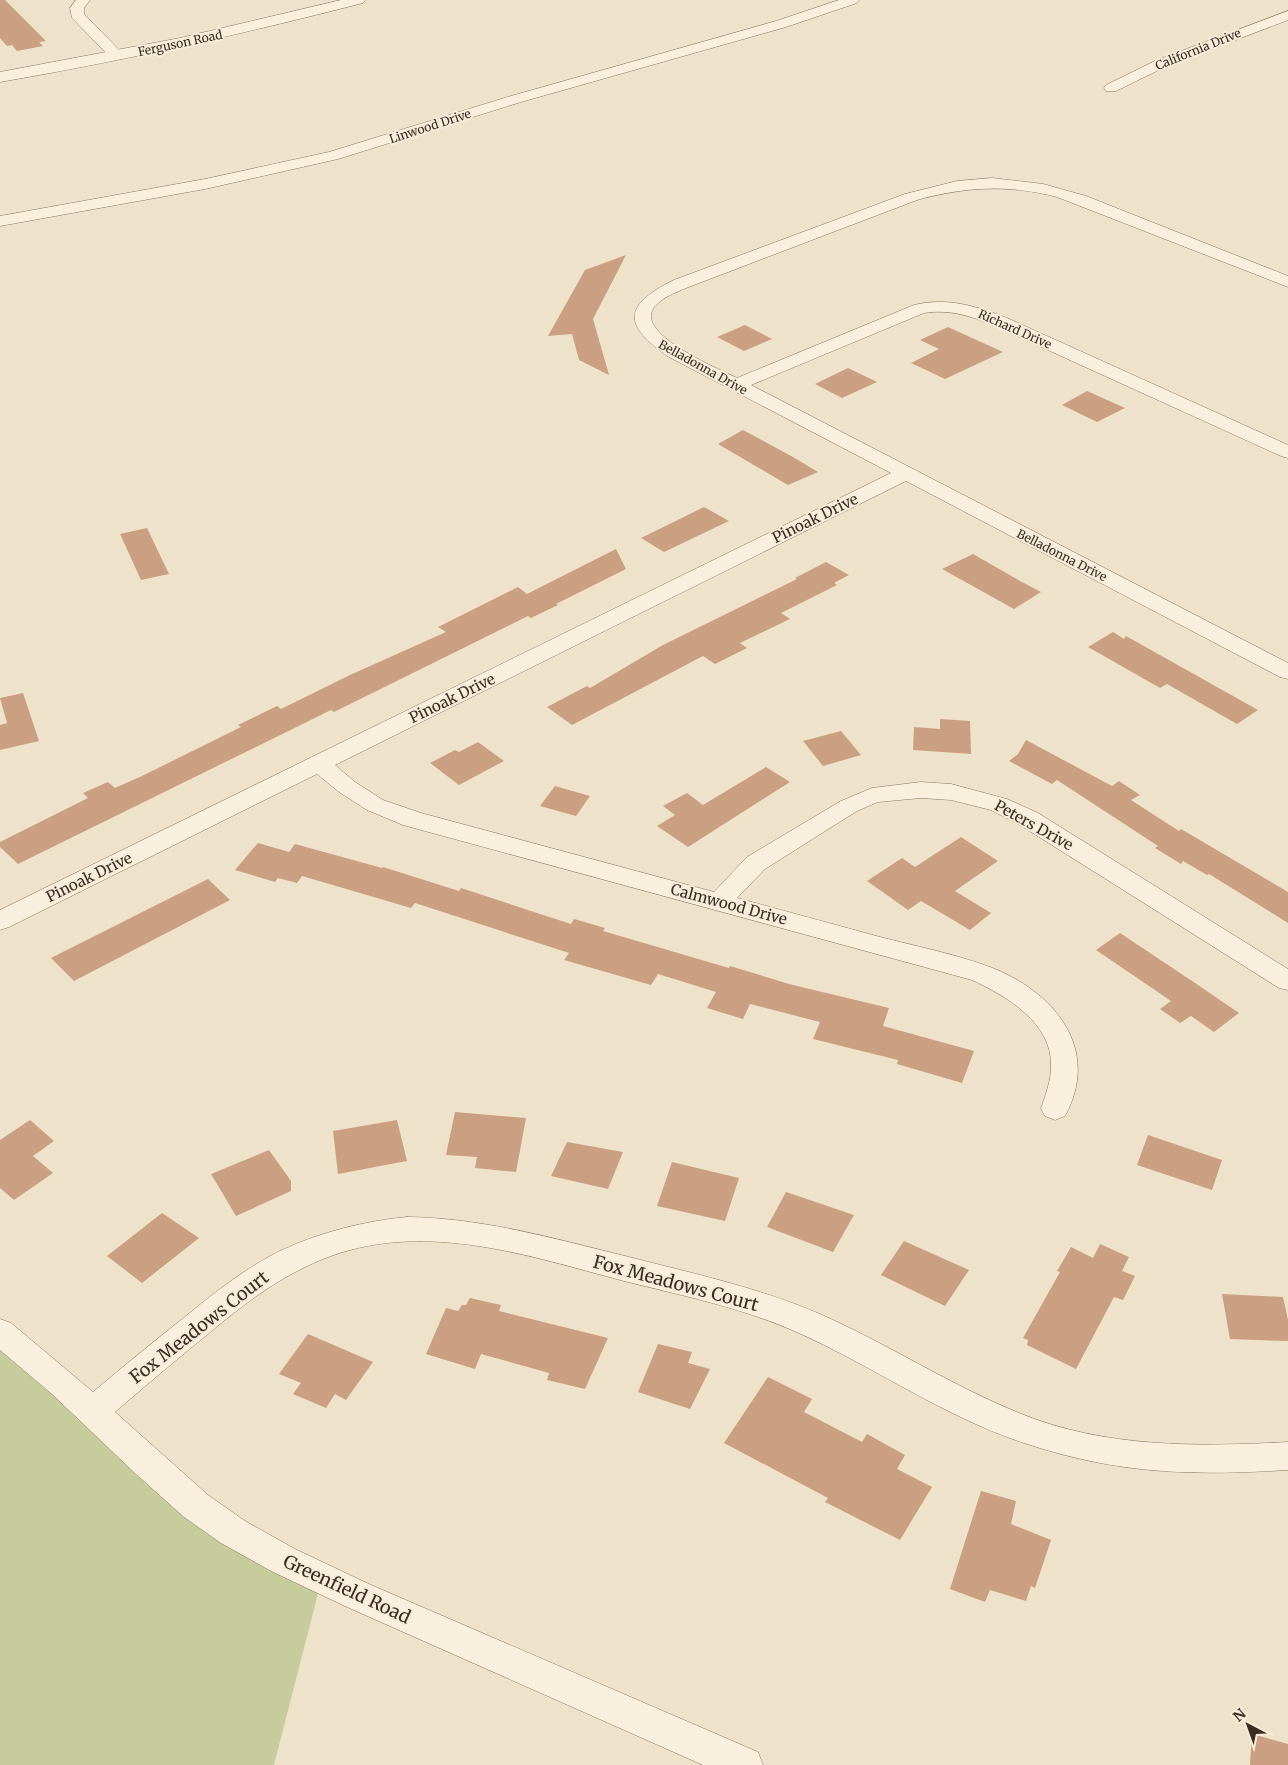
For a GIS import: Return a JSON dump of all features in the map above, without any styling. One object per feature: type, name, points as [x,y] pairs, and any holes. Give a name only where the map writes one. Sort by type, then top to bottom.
[{"type":"street","points":[[84,0],[77,8],[76,15],[117,56]]},
{"type":"street","name":"Ferguson Road","points":[[0,77],[117,56],[258,26],[358,0]]},
{"type":"street","name":"Linwood Drive","points":[[0,221],[215,182],[333,156],[516,99],[781,24],[852,0]]},
{"type":"street","name":"California Drive","points":[[1111,88],[1168,60],[1288,14]]},
{"type":"street","name":"Belladonna Drive","points":[[1288,282],[1100,207],[1031,186],[1004,183],[951,186],[911,197],[666,290],[648,302],[642,315],[642,325],[653,339],[735,385],[1288,672]]},
{"type":"street","name":"Richard Drive","points":[[735,385],[909,313],[935,306],[956,306],[1001,322],[1288,452]]},
{"type":"street","name":"Pinoak Drive","points":[[0,921],[904,474]]},
{"type":"street","name":"Calmwood Drive","points":[[320,764],[347,787],[375,805],[412,819],[980,973],[1004,984],[1037,1008],[1048,1021],[1059,1040],[1065,1061],[1055,1109]]},
{"type":"street","name":"Peters Drive","points":[[720,902],[741,877],[756,863],[849,806],[872,796],[893,792],[921,790],[951,792],[999,804],[1029,819],[1288,981]]},
{"type":"street","name":"Fox Meadows Court","points":[[93,1411],[237,1294],[293,1259],[331,1244],[366,1236],[404,1229],[445,1230],[524,1243],[722,1293],[764,1306],[809,1323],[1010,1424],[1081,1446],[1125,1455],[1198,1460],[1288,1456]]},
{"type":"street","name":"Greenfield Road","points":[[0,1332],[93,1411],[196,1506],[233,1532],[283,1560],[395,1612],[745,1765]]},
{"type":"green space","points":[[0,1332],[93,1411],[322,1578],[274,1765],[0,1765]]},
{"type":"building","points":[[0,0],[5,0],[46,41],[39,42],[43,46],[17,51],[12,45],[7,46],[0,38]]},
{"type":"building","points":[[626,255],[593,319],[609,375],[579,360],[572,334],[548,336],[585,270]]},
{"type":"building","points":[[745,325],[772,339],[744,351],[717,337]]},
{"type":"building","points":[[948,327],[1003,352],[945,379],[911,363],[939,349],[920,340]]},
{"type":"building","points":[[848,368],[877,382],[842,398],[815,384]]},
{"type":"building","points":[[1087,391],[1125,408],[1097,422],[1062,405]]},
{"type":"building","points":[[743,430],[818,472],[788,485],[718,444]]},
{"type":"building","points":[[704,507],[729,521],[664,552],[641,538]]},
{"type":"building","points":[[147,528],[169,574],[141,580],[120,534]]},
{"type":"building","points":[[616,549],[626,569],[556,604],[558,605],[531,618],[528,616],[334,712],[331,710],[18,864],[0,847],[0,842],[88,798],[83,793],[108,782],[115,788],[144,775],[241,727],[238,725],[277,706],[281,709],[350,675],[446,632],[438,627],[518,587],[527,594]]},
{"type":"building","points":[[973,554],[1041,592],[1014,609],[942,569]]},
{"type":"building","points":[[826,562],[849,575],[834,583],[837,585],[781,613],[790,619],[740,643],[747,648],[715,664],[703,656],[572,725],[547,707],[587,686],[590,688],[663,645],[797,579],[795,578]]},
{"type":"building","points":[[1113,632],[1124,639],[1126,636],[1258,710],[1237,724],[1167,684],[1160,688],[1088,647]]},
{"type":"building","points":[[23,693],[39,741],[0,750],[0,725],[7,723],[0,698]]},
{"type":"building","points":[[940,719],[970,721],[971,754],[913,750],[914,727],[940,729]]},
{"type":"building","points":[[841,731],[861,755],[823,766],[803,741]]},
{"type":"building","points":[[1026,740],[1112,786],[1119,781],[1140,795],[1131,800],[1179,831],[1181,829],[1288,892],[1288,923],[1209,874],[1207,875],[1183,861],[1181,864],[1155,848],[1158,846],[1057,780],[1052,784],[1009,761],[1018,754]]},
{"type":"building","points":[[478,742],[504,761],[459,785],[430,763],[455,750],[459,752]]},
{"type":"building","points":[[766,767],[790,782],[688,847],[657,826],[675,815],[663,806],[687,793],[703,805]]},
{"type":"building","points":[[555,786],[590,796],[576,816],[540,806]]},
{"type":"building","points":[[961,837],[998,861],[955,891],[991,913],[970,930],[921,901],[908,910],[867,881],[902,858],[915,867]]},
{"type":"building","points":[[258,843],[289,852],[295,844],[383,867],[459,891],[461,888],[571,924],[574,919],[605,928],[603,931],[729,968],[730,966],[789,984],[889,1008],[883,1026],[974,1051],[962,1083],[897,1064],[898,1060],[813,1039],[820,1022],[750,1004],[743,1019],[707,1008],[716,992],[658,974],[651,985],[564,960],[569,953],[415,903],[411,908],[302,876],[297,883],[278,878],[275,882],[235,870]]},
{"type":"building","points":[[208,879],[230,900],[74,981],[51,958]]},
{"type":"building","points":[[1120,933],[1239,1013],[1214,1032],[1191,1016],[1180,1023],[1160,1009],[1171,1001],[1096,950]]},
{"type":"building","points":[[455,1112],[526,1118],[516,1172],[475,1168],[477,1157],[446,1155]]},
{"type":"building","points":[[30,1120],[54,1141],[33,1156],[53,1173],[14,1200],[0,1188],[0,1140]]},
{"type":"building","points":[[397,1120],[407,1161],[338,1174],[333,1131]]},
{"type":"building","points":[[1148,1135],[1222,1160],[1212,1190],[1137,1165]]},
{"type":"building","points":[[567,1142],[623,1152],[608,1189],[551,1176]]},
{"type":"building","points":[[269,1150],[291,1181],[291,1191],[236,1216],[211,1174]]},
{"type":"building","points":[[672,1162],[739,1178],[725,1221],[657,1206]]},
{"type":"building","points":[[786,1192],[854,1215],[833,1252],[767,1227]]},
{"type":"building","points":[[162,1213],[199,1238],[142,1283],[107,1256]]},
{"type":"building","points":[[904,1241],[969,1270],[945,1306],[881,1275]]},
{"type":"building","points":[[1100,1244],[1129,1257],[1122,1271],[1135,1276],[1123,1300],[1114,1297],[1076,1369],[1027,1345],[1028,1340],[1023,1338],[1060,1272],[1057,1271],[1071,1247],[1093,1258]]},
{"type":"building","points":[[1222,1294],[1283,1297],[1288,1320],[1288,1341],[1230,1339]]},
{"type":"building","points":[[470,1298],[501,1305],[499,1311],[608,1338],[585,1389],[547,1380],[549,1373],[481,1354],[475,1369],[426,1354],[446,1308],[458,1311],[462,1305],[466,1305]]},
{"type":"building","points":[[308,1334],[373,1362],[346,1400],[335,1394],[326,1408],[293,1394],[301,1383],[279,1374]]},
{"type":"building","points":[[658,1344],[692,1352],[688,1363],[710,1369],[690,1409],[638,1392]]},
{"type":"building","points":[[768,1377],[812,1399],[804,1412],[862,1442],[867,1434],[905,1455],[897,1469],[932,1487],[900,1540],[825,1502],[828,1498],[724,1443]]},
{"type":"building","points":[[981,1491],[1016,1501],[1011,1524],[1051,1540],[1035,1588],[1031,1586],[1026,1601],[990,1590],[985,1602],[950,1589]]},
{"type":"building","points":[[1252,1734],[1288,1744],[1288,1765],[1250,1765]]}]
